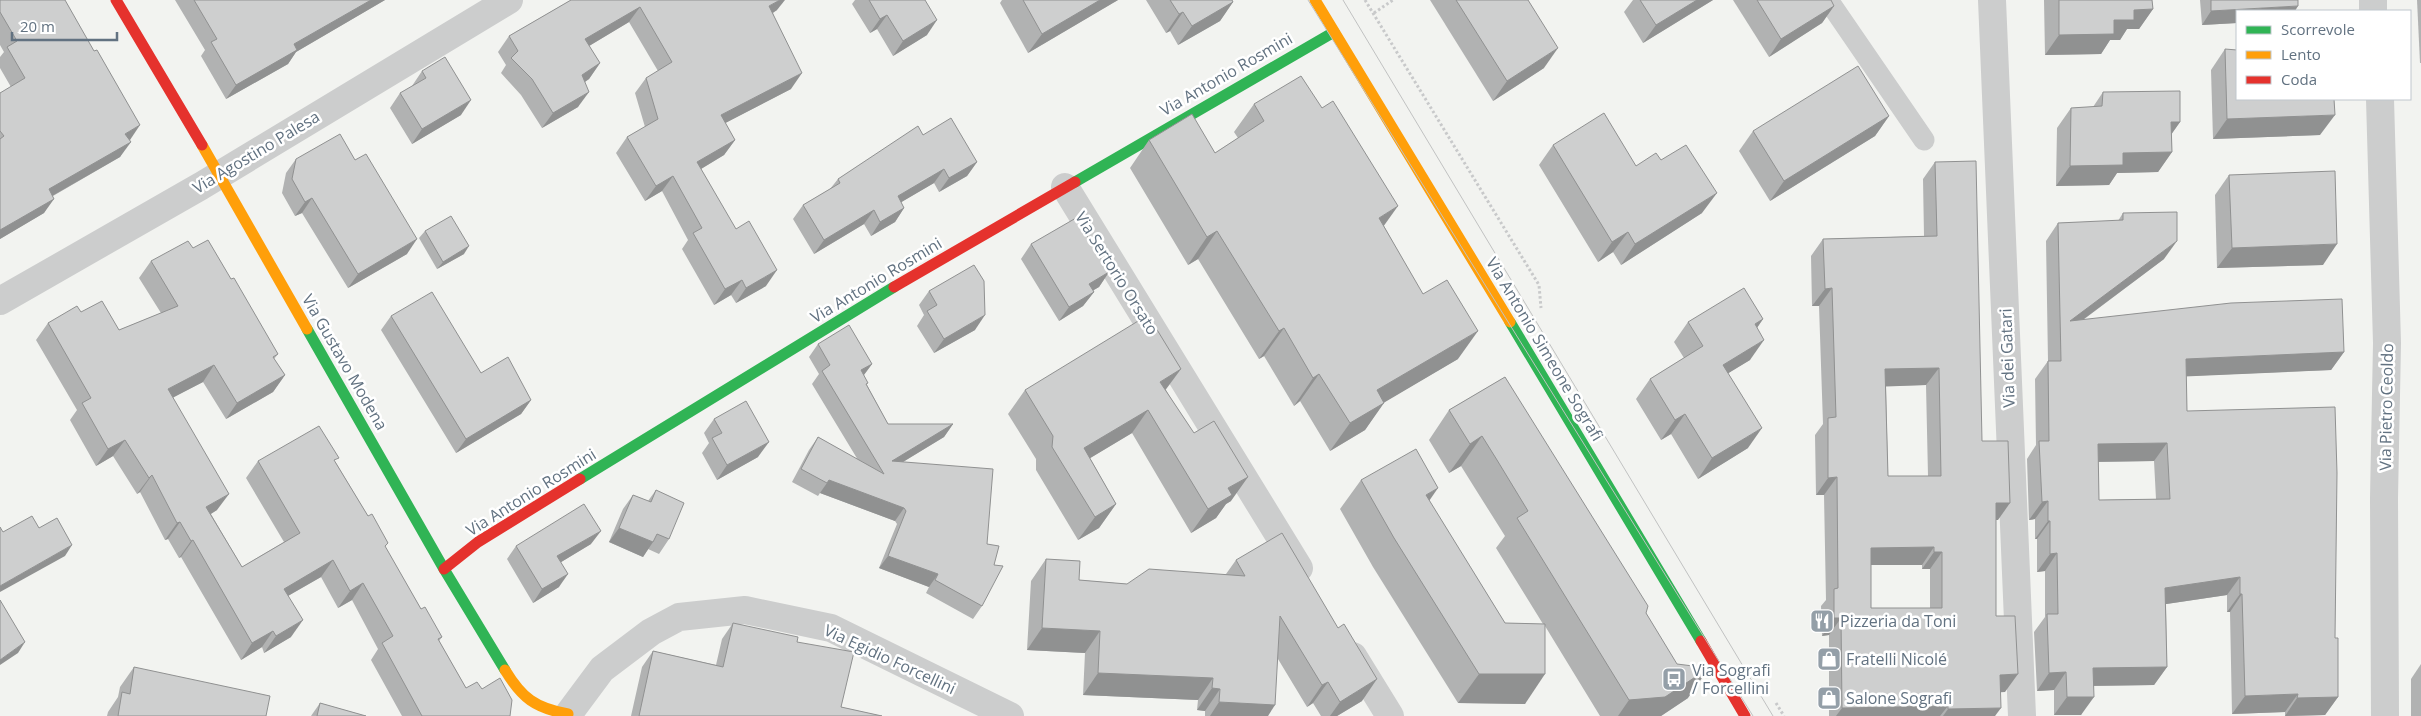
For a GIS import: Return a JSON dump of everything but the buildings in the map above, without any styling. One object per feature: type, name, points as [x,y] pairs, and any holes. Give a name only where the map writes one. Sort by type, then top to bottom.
[{"type":"street","name":"Via Gustavo Modena","points":[[116,0],[219,175],[444,569],[522,694],[535,705],[567,715]]},
{"type":"street","name":"Via Agostino Palesa","points":[[0,301],[219,175],[509,0]]},
{"type":"street","name":"Via Antonio Simeone Sografi","points":[[1315,0],[1557,399],[1744,716]]},
{"type":"street","name":"Via dei Gatari","points":[[1992,0],[2022,716]]},
{"type":"street","name":"Via Antonio Rosmini","points":[[444,569],[478,542],[830,326],[1291,54],[1334,32]]},
{"type":"street","name":"Via Pietro Ceoldo","points":[[2380,100],[2387,343],[2384,498],[2385,716]]},
{"type":"street","name":"Via Sertorio Orsato","points":[[1065,187],[1312,589]]},
{"type":"street","name":"Via Egidio Forcellini","points":[[567,715],[602,669],[651,632],[679,617],[745,610],[831,628],[1010,716]]},
{"type":"street","points":[[1338,631],[1390,716]]},
{"type":"lane","points":[[1828,0],[1924,140]]},
{"type":"path","points":[[1365,0],[1539,285],[1542,317]]},
{"type":"path","points":[[1374,13],[1393,0]]},
{"type":"tram line","points":[[1308,0],[1753,716]]},
{"type":"tram line","points":[[1343,0],[1773,716]]},
{"type":"traffic: fast","points":[[1075,182],[1334,32]]},
{"type":"traffic: fast","points":[[580,479],[894,287]]},
{"type":"traffic: fast","points":[[1510,322],[1701,641]]},
{"type":"traffic: fast","points":[[307,329],[444,569],[505,670]]},
{"type":"traffic: slow","points":[[1315,0],[1510,322]]},
{"type":"traffic: slow","points":[[202,145],[307,329]]},
{"type":"traffic: slow","points":[[505,670],[517,688],[530,700],[547,709],[568,714]]},
{"type":"traffic: jam","points":[[116,0],[202,145]]},
{"type":"traffic: jam","points":[[894,287],[1075,182]]},
{"type":"traffic: jam","points":[[444,569],[478,542],[580,479]]},
{"type":"traffic: jam","points":[[1701,641],[1745,716]]},
{"type":"place","name":"Pizzeria da Toni","points":[[1822,621]]},
{"type":"place","name":"Fratelli Nicolé","points":[[1829,659]]},
{"type":"place","name":"Via Sografi / Forcellini","points":[[1674,679]]},
{"type":"place","name":"Salone Sografi","points":[[1829,698]]}]
